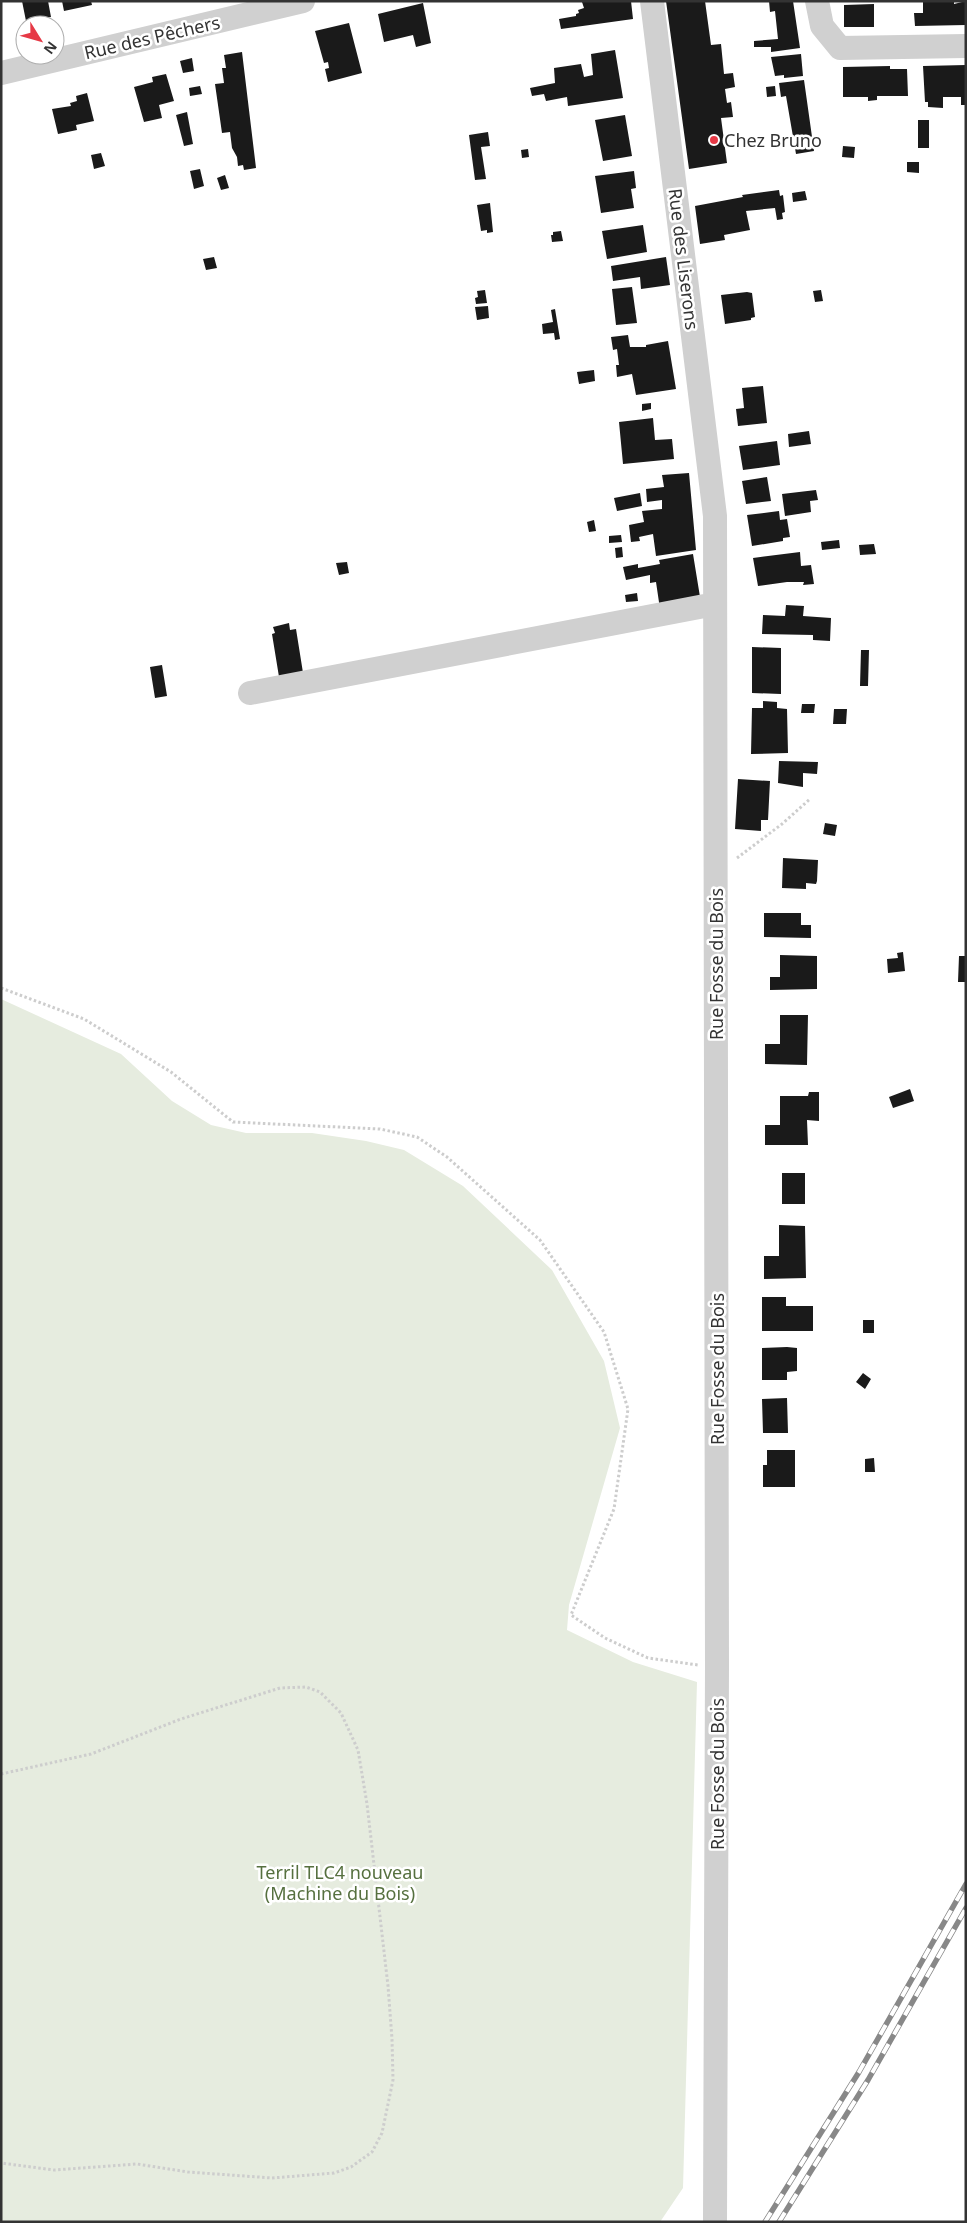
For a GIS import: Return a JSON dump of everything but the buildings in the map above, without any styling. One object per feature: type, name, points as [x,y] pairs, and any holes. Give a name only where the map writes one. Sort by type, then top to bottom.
[{"type":"street","name":"Rue des Pêchers","points":[[1,74],[303,1]]},
{"type":"street","name":"Rue des Liserons","points":[[652,1],[715,516]]},
{"type":"street","points":[[817,1],[822,26],[840,48],[966,46]]},
{"type":"street","name":"Rue Fosse du Bois","points":[[715,516],[718,1666],[715,2222]]},
{"type":"street","points":[[250,693],[715,604]]},
{"type":"path","points":[[716,873],[782,824],[810,799]]},
{"type":"path","points":[[1,988],[84,1018],[171,1072],[233,1122],[380,1129],[417,1137],[447,1158],[540,1240],[604,1332],[628,1409],[614,1509],[571,1614],[605,1638],[648,1658],[673,1663],[718,1666]]},
{"type":"path","points":[[1,1774],[91,1754],[181,1719],[280,1688],[306,1687],[320,1692],[341,1713],[358,1750],[367,1804],[388,1986],[393,2080],[382,2133],[372,2152],[351,2167],[334,2173],[272,2178],[188,2172],[137,2164],[54,2170],[1,2163]]},
{"type":"green space","name":"Terril TLC4 nouveau (Machine du Bois)","points":[[1,999],[121,1054],[172,1101],[211,1125],[246,1133],[312,1133],[366,1141],[404,1150],[463,1186],[552,1270],[604,1361],[620,1428],[569,1605],[567,1630],[633,1662],[697,1682],[683,2188],[660,2222],[1,2222]]},
{"type":"railway","points":[[765,2222],[859,2072],[966,1884]]},
{"type":"railway","points":[[779,2222],[868,2080],[966,1908]]},
{"type":"place","name":"Chez Bruno","points":[[714,140]]}]
